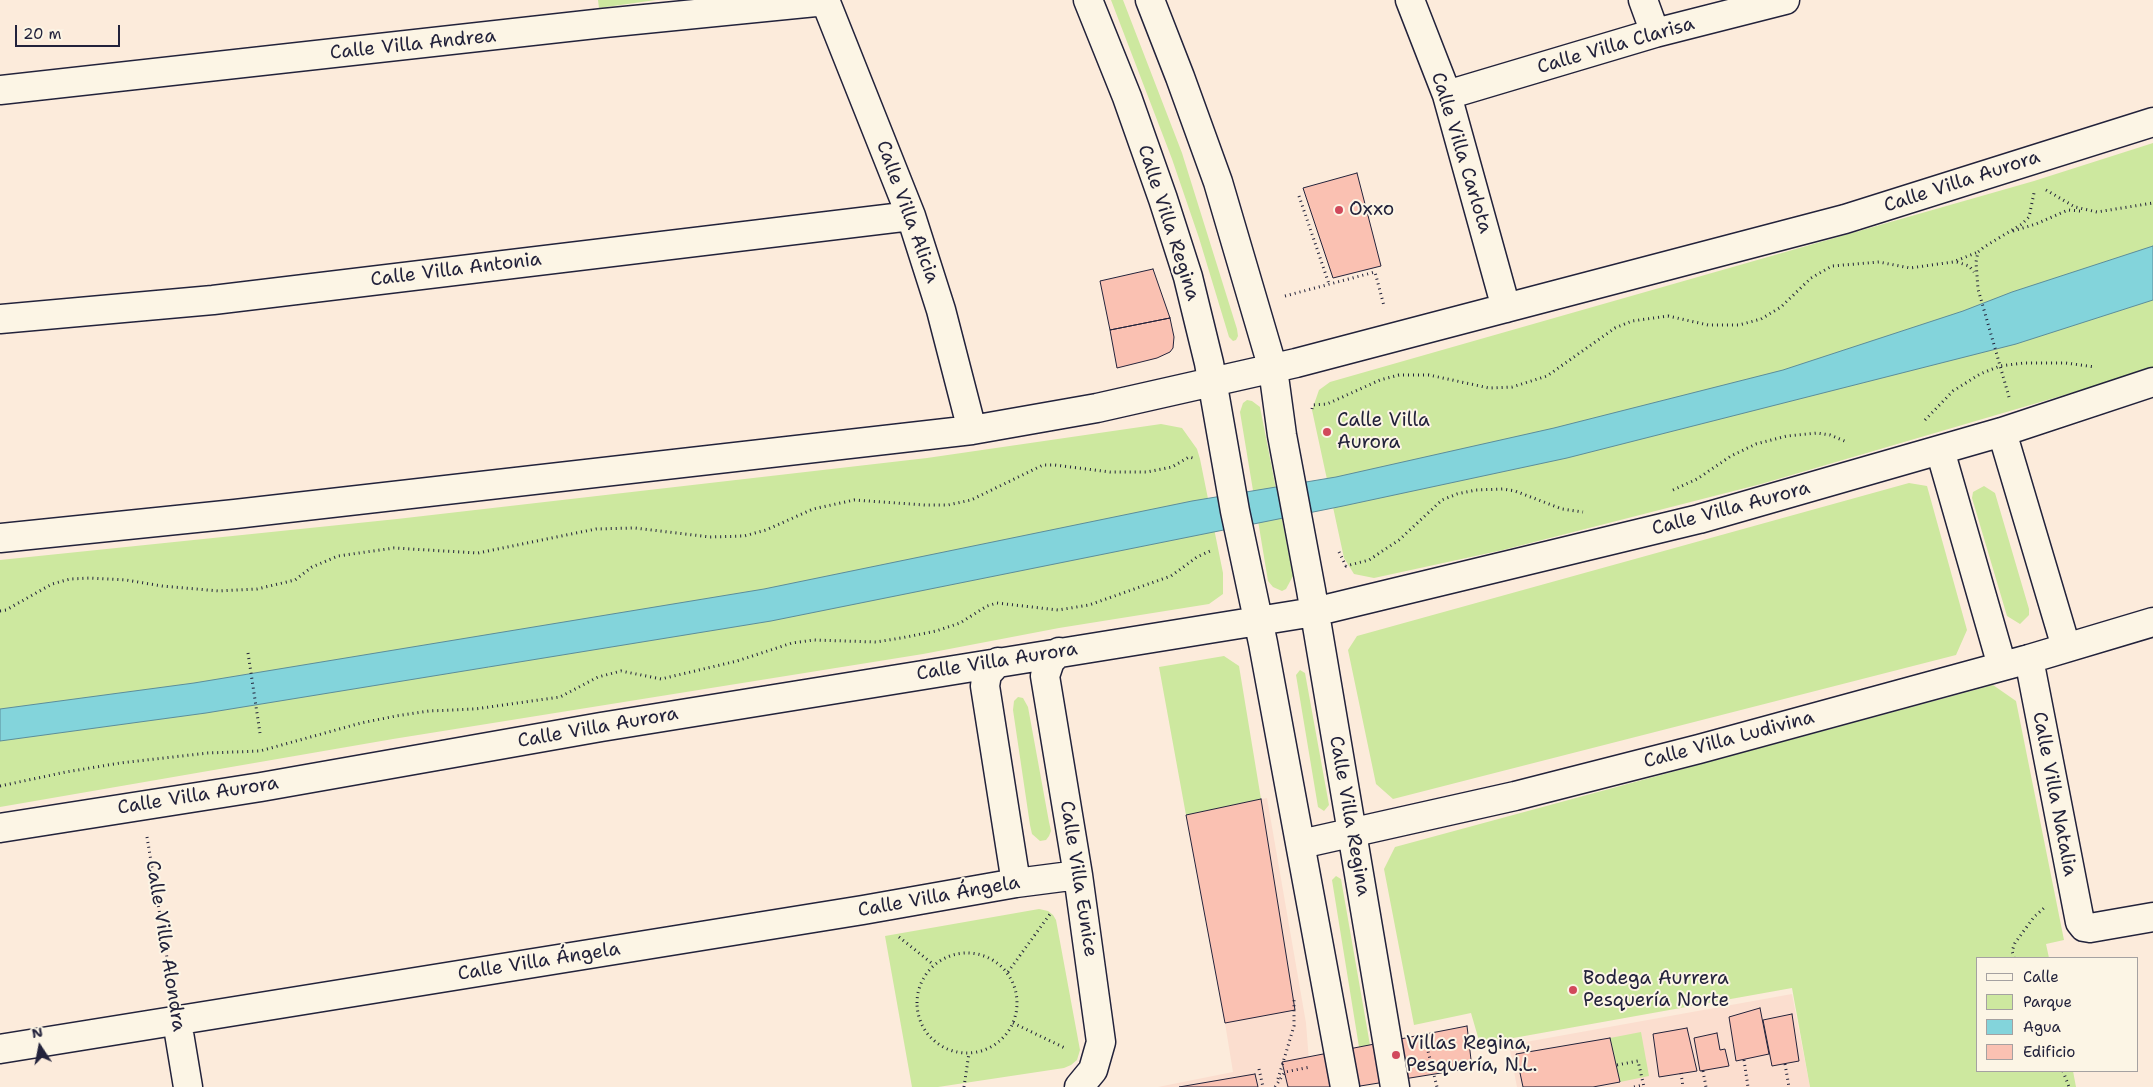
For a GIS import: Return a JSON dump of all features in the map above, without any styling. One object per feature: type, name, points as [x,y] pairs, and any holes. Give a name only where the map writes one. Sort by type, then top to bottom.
[{"type":"street","name":"Calle Villa Regina","points":[[1088,0],[1127,97],[1163,199],[1218,382],[1225,452],[1243,554],[1286,616],[1352,833],[1395,1087]]},
{"type":"street","points":[[1150,0],[1218,182],[1255,304],[1279,369]]},
{"type":"street","name":"Calle Villa Carlota","points":[[1410,0],[1447,95],[1506,308]]},
{"type":"street","points":[[1643,0],[1655,33]]},
{"type":"street","name":"Calle Villa Clarisa","points":[[1447,95],[1655,33],[1785,0]]},
{"type":"street","name":"Calle Villa Andrea","points":[[0,90],[604,23],[826,1]]},
{"type":"street","name":"Calle Villa Alicia","points":[[826,1],[911,216],[941,310],[972,430]]},
{"type":"street","name":"Calle Villa Aurora","points":[[0,538],[235,514],[972,430],[1097,408],[1279,369],[1845,219],[2153,122]]},
{"type":"street","name":"Calle Villa Antonia","points":[[0,319],[213,300],[911,216]]},
{"type":"street","name":"Calle Villa Regina","points":[[1279,369],[1284,444],[1302,546],[1286,616],[1301,844],[1345,1087]]},
{"type":"street","name":"Calle Villa Aurora","points":[[0,828],[1286,616],[1699,519],[1940,450],[2153,382]]},
{"type":"street","points":[[2009,429],[2066,647]]},
{"type":"street","points":[[1940,450],[2002,666]]},
{"type":"street","name":"Calle Villa Ludivina","points":[[1301,844],[1515,796],[1699,749],[2029,659],[2153,622]]},
{"type":"street","points":[[1016,883],[985,686],[987,674],[1008,661],[1031,664],[1045,676],[1050,661],[1059,652]]},
{"type":"street","name":"Calle Villa Natalia","points":[[2029,659],[2078,918],[2084,927],[2090,928],[2153,917]]},
{"type":"street","points":[[962,668],[979,677],[985,686]]},
{"type":"street","name":"Calle Villa Eunice","points":[[1045,676],[1078,875],[1100,1027],[1101,1042],[1087,1076]]},
{"type":"street","name":"Calle Villa Ángela","points":[[0,1049],[1016,883],[1078,875]]},
{"type":"street","name":"Calle Villa Alondra","points":[[177,1021],[188,1087]]},
{"type":"path","points":[[1312,410],[1313,405],[1327,404],[1380,380],[1399,375],[1429,375],[1489,388],[1512,387],[1547,376],[1615,328],[1632,321],[1650,317],[1668,316],[1708,325],[1739,325],[1761,319],[1781,307],[1811,278],[1832,266],[1879,262],[1910,268],[1954,262],[1978,252],[2022,224],[2029,217],[2035,188]]},
{"type":"path","points":[[2043,188],[2064,202],[2086,211]]},
{"type":"path","points":[[1299,196],[1329,284]]},
{"type":"path","points":[[2006,233],[2036,224],[2068,210],[2114,211],[2153,203]]},
{"type":"path","points":[[1978,252],[1976,262],[1978,289],[2000,366],[2009,429]]},
{"type":"path","points":[[1954,262],[1969,266],[1976,275]]},
{"type":"path","points":[[1255,304],[1374,272],[1393,338]]},
{"type":"path","points":[[1920,423],[1953,391],[1980,374],[2000,366],[2024,363],[2066,363],[2104,368]]},
{"type":"path","points":[[1671,491],[1697,479],[1731,456],[1756,444],[1787,436],[1817,433],[1830,435],[1851,443]]},
{"type":"path","points":[[0,611],[6,610],[52,584],[70,579],[126,580],[162,586],[219,591],[257,589],[295,580],[312,567],[338,556],[394,548],[478,553],[596,529],[635,528],[710,537],[744,536],[766,530],[814,509],[854,500],[948,505],[971,500],[1043,465],[1110,472],[1147,472],[1172,467],[1189,457],[1198,458]]},
{"type":"path","points":[[1337,546],[1346,566],[1369,560],[1394,544],[1442,500],[1458,494],[1492,488],[1515,491],[1562,509],[1590,512]]},
{"type":"path","points":[[0,786],[120,763],[208,753],[260,751],[361,723],[396,716],[429,711],[475,709],[560,698],[598,677],[621,671],[661,678],[737,661],[792,643],[814,640],[876,642],[901,638],[936,631],[960,623],[987,606],[997,603],[1058,610],[1089,605],[1171,576],[1197,557],[1212,550]]},
{"type":"path","points":[[248,653],[260,733]]},
{"type":"path","name":"Calle Villa Alondra","points":[[142,805],[177,1021]]},
{"type":"path","points":[[1008,972],[1078,875]]},
{"type":"path","points":[[2014,957],[2012,951],[2014,943],[2034,918],[2054,902],[2074,898]]},
{"type":"path","points":[[964,952],[980,954],[995,960],[1008,972],[1015,986],[1018,1002],[1016,1018],[1013,1023],[1009,1032],[997,1044],[982,1051],[964,1054],[948,1050],[934,1041],[923,1027],[917,1011],[917,994],[924,978],[934,964],[948,956],[964,952]]},
{"type":"path","points":[[1278,1079],[1294,1026],[1295,1010],[1292,991]]},
{"type":"path","points":[[1013,1023],[1087,1076]]},
{"type":"path","points":[[964,1087],[969,1053]]},
{"type":"path","points":[[1744,1060],[1748,1087]]},
{"type":"path","points":[[1617,1065],[1638,1061],[1643,1086],[1634,1087]]},
{"type":"path","points":[[1785,1064],[1789,1087]]},
{"type":"path","points":[[1282,1066],[1285,1072]]},
{"type":"path","points":[[1259,1069],[1263,1087]]},
{"type":"path","points":[[1703,1071],[1706,1087]]},
{"type":"path","points":[[2063,1072],[2069,1087]]},
{"type":"path","points":[[1681,1073],[1683,1087]]},
{"type":"shaded area","points":[[1267,798],[1306,1023],[1311,1087],[1158,1087],[1233,1072],[1186,815]]},
{"type":"shaded area","points":[[1792,994],[1810,1087],[1517,1087],[1509,1045]]},
{"type":"green space","points":[[598,0],[656,0],[599,8]]},
{"type":"green space","points":[[1111,0],[1123,0],[1182,153],[1237,329],[1238,336],[1236,340],[1233,341],[1229,337],[1199,238],[1172,159]]},
{"type":"green space","points":[[2153,143],[2153,369],[1761,484],[1503,550],[1374,578],[1354,574],[1344,558],[1312,410],[1319,390],[1330,382],[2034,181]]},
{"type":"green space","points":[[1247,400],[1260,407],[1293,576],[1286,589],[1282,591],[1273,587],[1268,581],[1240,412],[1243,403]]},
{"type":"green space","points":[[1161,424],[1182,428],[1197,449],[1200,459],[1223,573],[1223,594],[1209,604],[1059,628],[923,654],[393,739],[0,807],[0,560],[397,519],[927,458]]},
{"type":"green space","points":[[1909,483],[1927,486],[1967,630],[1956,655],[1393,799],[1376,784],[1348,650],[1357,636]]},
{"type":"green space","points":[[1984,486],[1995,493],[2029,609],[2029,615],[2020,624],[2007,616],[1972,498],[1973,492]]},
{"type":"green space","points":[[1224,656],[1239,666],[1261,799],[1186,815],[1159,667]]},
{"type":"green space","points":[[1300,670],[1305,673],[1329,805],[1324,811],[1318,807],[1296,675]]},
{"type":"green space","points":[[1993,685],[2016,701],[2064,940],[2046,944],[2049,957],[1976,957],[1976,1072],[2073,1072],[2076,1087],[1810,1087],[1792,988],[1480,1044],[1471,1013],[1414,1025],[1384,869],[1395,847]]},
{"type":"green space","points":[[1018,697],[1023,698],[1028,707],[1051,831],[1046,840],[1040,841],[1032,834],[1030,825],[1013,710],[1014,701]]},
{"type":"green space","points":[[1336,876],[1341,879],[1370,1045],[1359,1047],[1332,880]]},
{"type":"green space","points":[[1039,909],[1048,911],[1056,920],[1080,1050],[1077,1060],[1064,1068],[938,1087],[912,1087],[885,936]]},
{"type":"green space","points":[[1641,1032],[1649,1076],[1620,1082],[1610,1038]]},
{"type":"water","points":[[2153,246],[2153,300],[2016,344],[1567,458],[1343,506],[771,621],[206,713],[0,741],[0,709],[194,683],[764,589],[1192,501],[1336,477],[1554,428],[1783,370]]},
{"type":"building","name":"Oxxo","points":[[1357,173],[1381,266],[1333,278],[1303,188]]},
{"type":"building","points":[[1153,269],[1170,318],[1110,330],[1100,281]]},
{"type":"building","points":[[1170,318],[1174,337],[1173,348],[1170,352],[1157,358],[1117,368],[1110,330]]},
{"type":"building","points":[[1261,799],[1295,1010],[1225,1023],[1186,815]]},
{"type":"building","points":[[1760,1008],[1769,1054],[1736,1061],[1729,1017]]},
{"type":"building","points":[[1792,1014],[1799,1061],[1772,1066],[1763,1020]]},
{"type":"building","name":"Villas Regina, Pesquería, N.L.","points":[[1467,1026],[1472,1068],[1354,1087],[1288,1087],[1282,1062]]},
{"type":"building","points":[[1687,1028],[1697,1071],[1659,1077],[1653,1034]]},
{"type":"building","points":[[1717,1033],[1720,1050],[1725,1049],[1729,1066],[1700,1071],[1694,1038]]},
{"type":"building","points":[[1610,1038],[1620,1082],[1593,1087],[1523,1087],[1516,1054]]},
{"type":"building","points":[[1255,1074],[1258,1087],[1179,1087]]},
{"type":"place","name":"Oxxo","points":[[1339,210]]},
{"type":"place","name":"Calle Villa Aurora","points":[[1327,432]]},
{"type":"place","name":"Bodega Aurrera Pesquería Norte","points":[[1573,990]]},
{"type":"place","name":"Villas Regina, Pesquería, N.L.","points":[[1396,1055]]}]
